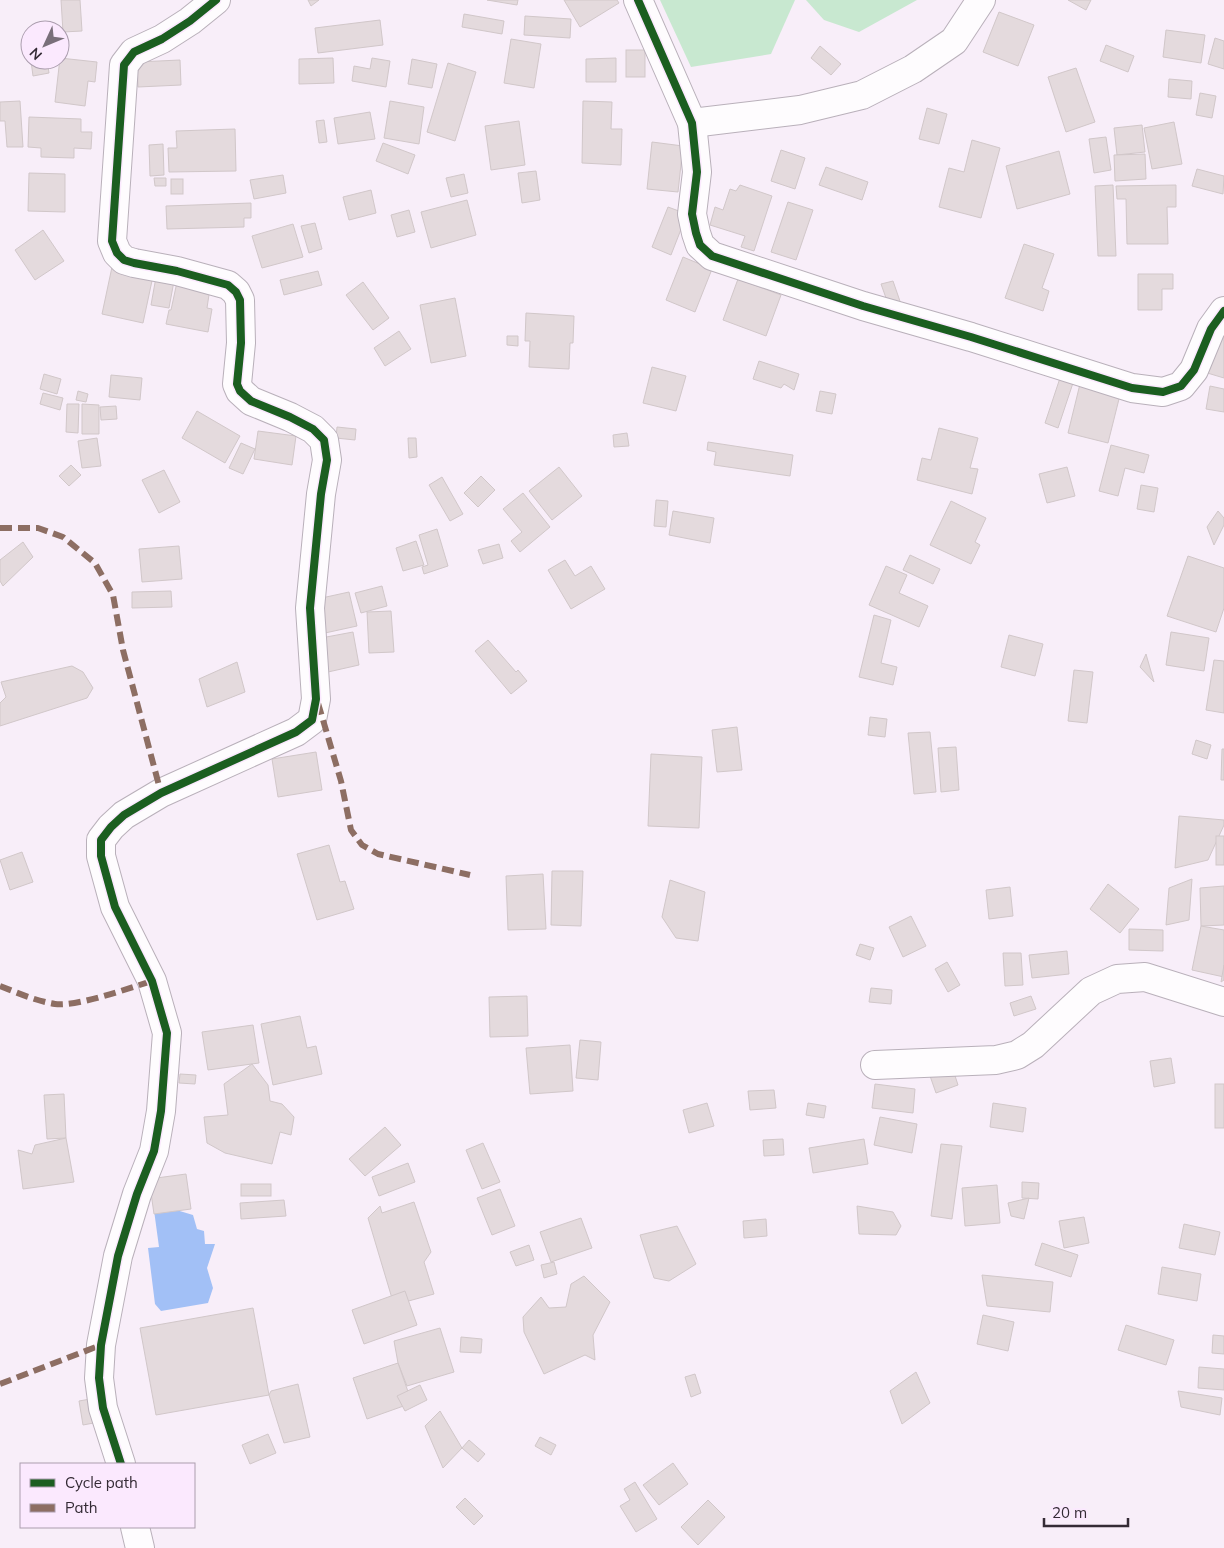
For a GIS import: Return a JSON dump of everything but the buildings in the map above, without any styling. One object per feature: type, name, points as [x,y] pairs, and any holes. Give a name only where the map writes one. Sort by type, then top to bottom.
[{"type":"street","points":[[121,1463],[104,1408],[99,1378],[101,1345],[118,1256],[136,1194],[154,1151],[161,1111],[167,1034],[152,981],[115,907],[101,856],[101,840],[111,826],[124,815],[161,793],[296,732],[312,720],[316,699],[310,608],[321,494],[327,460],[324,440],[313,429],[290,417],[251,402],[240,390],[237,384],[241,343],[240,300],[236,292],[228,285],[177,271],[124,260],[117,253],[112,241],[124,65],[134,52],[162,39],[190,21],[216,0]]},
{"type":"street","points":[[638,0],[692,123],[697,172],[692,214],[700,245],[712,256],[863,306],[971,337],[1132,388],[1163,392],[1181,386],[1190,376],[1211,329],[1224,311]]},
{"type":"street","points":[[692,123],[800,110],[862,95],[913,69],[954,41],[981,0]]},
{"type":"street","points":[[875,1065],[996,1060],[1017,1055],[1033,1045],[1091,991],[1117,979],[1145,977],[1224,1002]]},
{"type":"street","points":[[136,1528],[140,1548]]},
{"type":"green space","points":[[660,0],[795,0],[771,54],[691,67]]},
{"type":"green space","points":[[806,0],[917,0],[859,32],[824,20]]},
{"type":"water","points":[[153,1203],[193,1215],[197,1229],[204,1231],[205,1244],[215,1244],[207,1268],[213,1288],[208,1303],[161,1311],[155,1304],[148,1248],[159,1247]]},
{"type":"marked path","points":[[0,528],[38,528],[63,537],[95,563],[113,595],[123,650],[161,793]]},
{"type":"marked path","points":[[318,703],[341,781],[351,830],[362,845],[378,854],[470,875]]},
{"type":"marked path","points":[[0,986],[41,1001],[65,1004],[103,996],[152,981]]},
{"type":"marked path","points":[[0,1384],[101,1345]]},
{"type":"cycle path","points":[[121,1463],[103,1408],[99,1378],[101,1345],[118,1256],[137,1194],[154,1151],[161,1111],[167,1033],[152,981],[115,907],[101,856],[101,840],[124,815],[161,793],[296,732],[312,720],[316,699],[310,608],[321,494],[327,460],[324,440],[313,429],[251,401],[240,391],[237,384],[241,343],[240,300],[236,292],[228,285],[177,271],[124,260],[117,253],[112,241],[124,65],[134,52],[162,39],[190,21],[216,0]]},
{"type":"cycle path","points":[[638,0],[692,123],[697,172],[692,214],[700,245],[712,256],[863,306],[971,337],[1132,388],[1163,392],[1181,386],[1194,370],[1211,329],[1224,311]]}]
